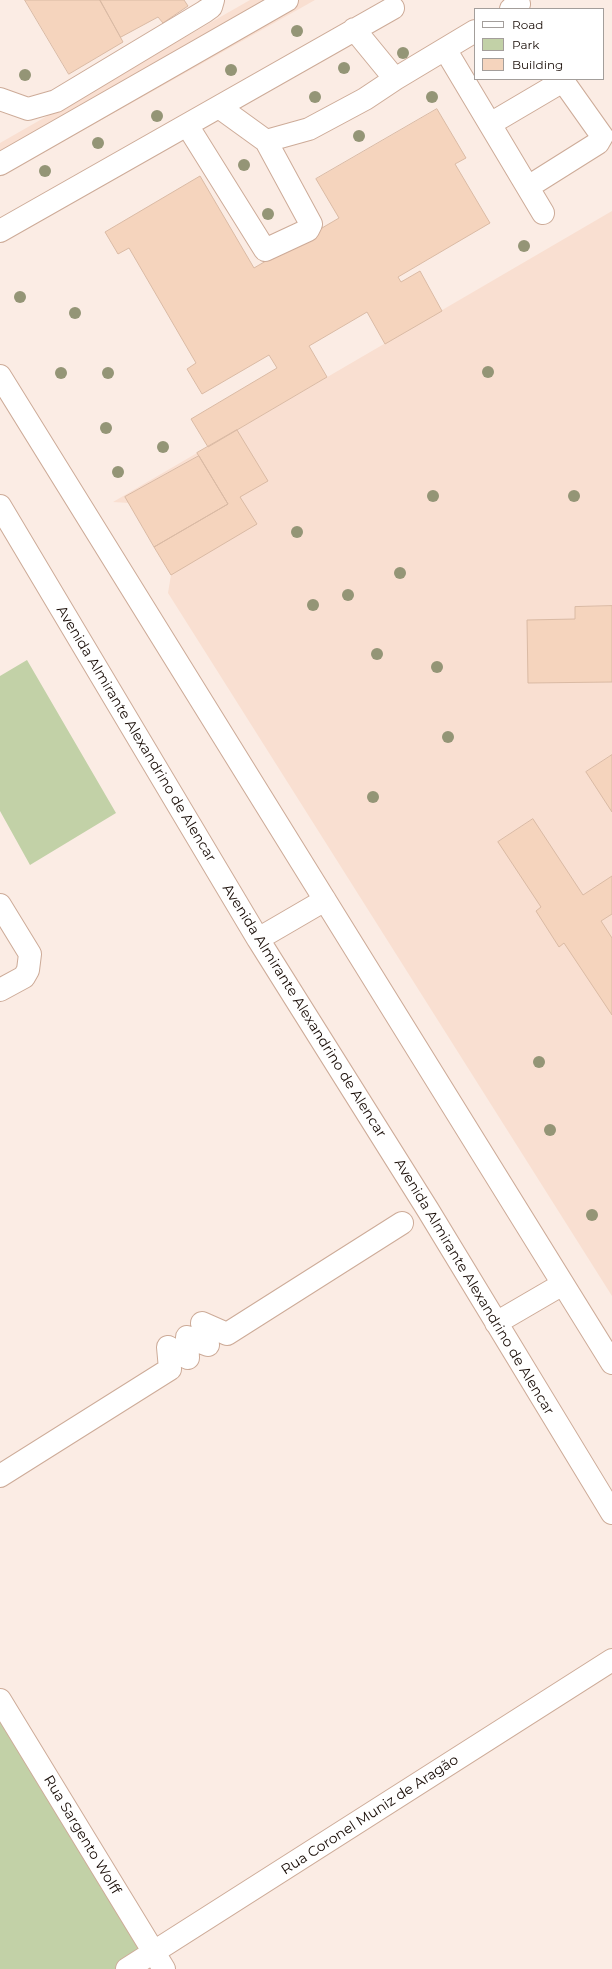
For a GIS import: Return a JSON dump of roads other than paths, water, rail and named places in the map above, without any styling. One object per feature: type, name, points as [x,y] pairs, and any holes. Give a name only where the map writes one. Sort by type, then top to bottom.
[{"type":"street","points":[[0,99],[28,109],[56,101],[204,12],[211,7],[213,0]]},
{"type":"street","points":[[0,164],[287,0]]},
{"type":"street","points":[[0,231],[393,8]]},
{"type":"street","points":[[354,29],[395,79]]},
{"type":"street","points":[[266,141],[309,129],[365,99],[395,79],[474,32]]},
{"type":"street","points":[[445,49],[543,213]]},
{"type":"street","points":[[490,124],[563,81],[602,136],[598,143],[528,187]]},
{"type":"street","points":[[187,125],[265,250],[308,230],[311,224],[266,141],[219,107]]},
{"type":"street","points":[[1,378],[612,1363]]},
{"type":"street","name":"Avenida Almirante Alexandrino de Alencar","points":[[0,506],[258,939],[612,1513]]},
{"type":"street","points":[[258,939],[325,900]]},
{"type":"street","points":[[0,905],[30,954],[28,970],[24,977],[0,990]]},
{"type":"street","points":[[0,1476],[170,1369],[168,1347],[188,1358],[187,1337],[208,1346],[202,1323],[227,1334],[402,1223]]},
{"type":"street","points":[[496,1323],[563,1284]]},
{"type":"street","name":"Rua Coronel Muniz de Aragão","points":[[127,1969],[159,1961],[612,1660]]},
{"type":"street","name":"Rua Sargento Wolff","points":[[0,1700],[159,1961]]}]
